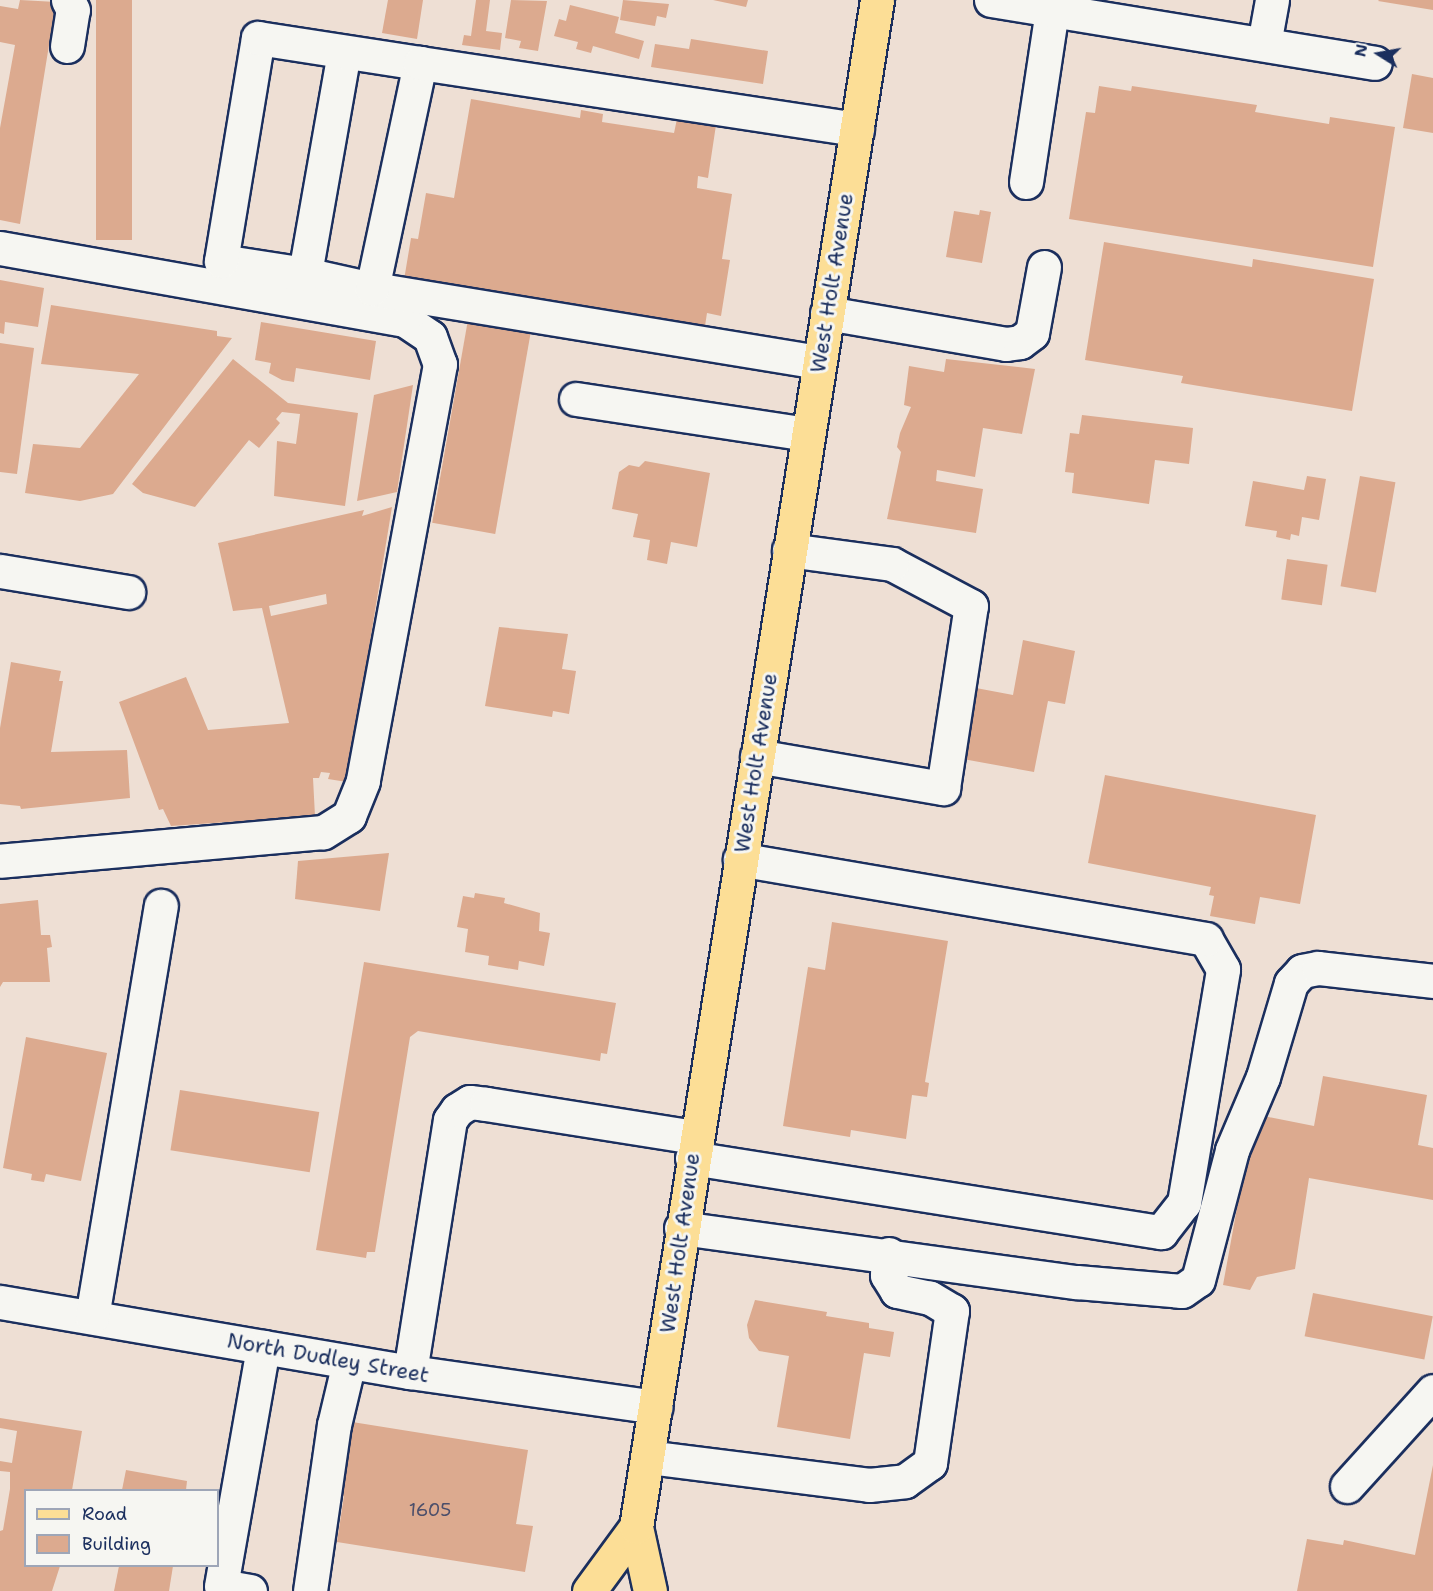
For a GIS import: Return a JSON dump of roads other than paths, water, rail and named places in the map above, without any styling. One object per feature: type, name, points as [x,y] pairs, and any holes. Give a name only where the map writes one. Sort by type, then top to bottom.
[{"type":"main road","name":"West Holt Avenue","points":[[650,1591],[636,1527],[656,1407],[693,1147],[877,0]]},
{"type":"main road","name":"West Holt Avenue","points":[[590,1591],[636,1527]]},
{"type":"street","points":[[67,46],[73,10],[68,0]]},
{"type":"street","points":[[991,0],[1052,5],[1375,63]]},
{"type":"street","points":[[1264,44],[1272,0]]},
{"type":"street","points":[[1026,182],[1052,5]]},
{"type":"street","points":[[819,362],[372,289],[305,274],[221,261],[258,38],[857,129]]},
{"type":"street","points":[[305,274],[344,52]]},
{"type":"street","points":[[372,289],[420,63]]},
{"type":"street","points":[[0,248],[405,320],[430,337],[440,364],[363,781],[349,816],[323,832],[0,861]]},
{"type":"street","points":[[827,313],[1006,344],[1020,342],[1032,333],[1044,267]]},
{"type":"street","points":[[576,399],[807,434]]},
{"type":"street","points":[[757,756],[943,788],[945,776],[971,606],[892,564],[789,550]]},
{"type":"street","points":[[0,571],[128,592]]},
{"type":"street","points":[[410,1372],[450,1120],[457,1110],[470,1102],[693,1147],[1161,1232],[1184,1203],[1223,969],[1206,939],[740,859]]},
{"type":"street","points":[[92,1317],[161,906]]},
{"type":"street","points":[[681,1228],[889,1254],[1077,1282],[1182,1291],[1198,1280],[1232,1150],[1263,1077],[1291,983],[1302,971],[1318,968],[1433,981]]},
{"type":"street","points":[[648,1457],[869,1485],[904,1481],[930,1463],[952,1311],[930,1298],[897,1291],[887,1275],[889,1254]]},
{"type":"street","name":"North Dudley Street","points":[[0,1302],[410,1372],[656,1407]]},
{"type":"street","points":[[250,1591],[222,1586],[263,1347]]},
{"type":"street","points":[[310,1591],[334,1425],[349,1362]]},
{"type":"street","points":[[1347,1486],[1433,1391]]}]
